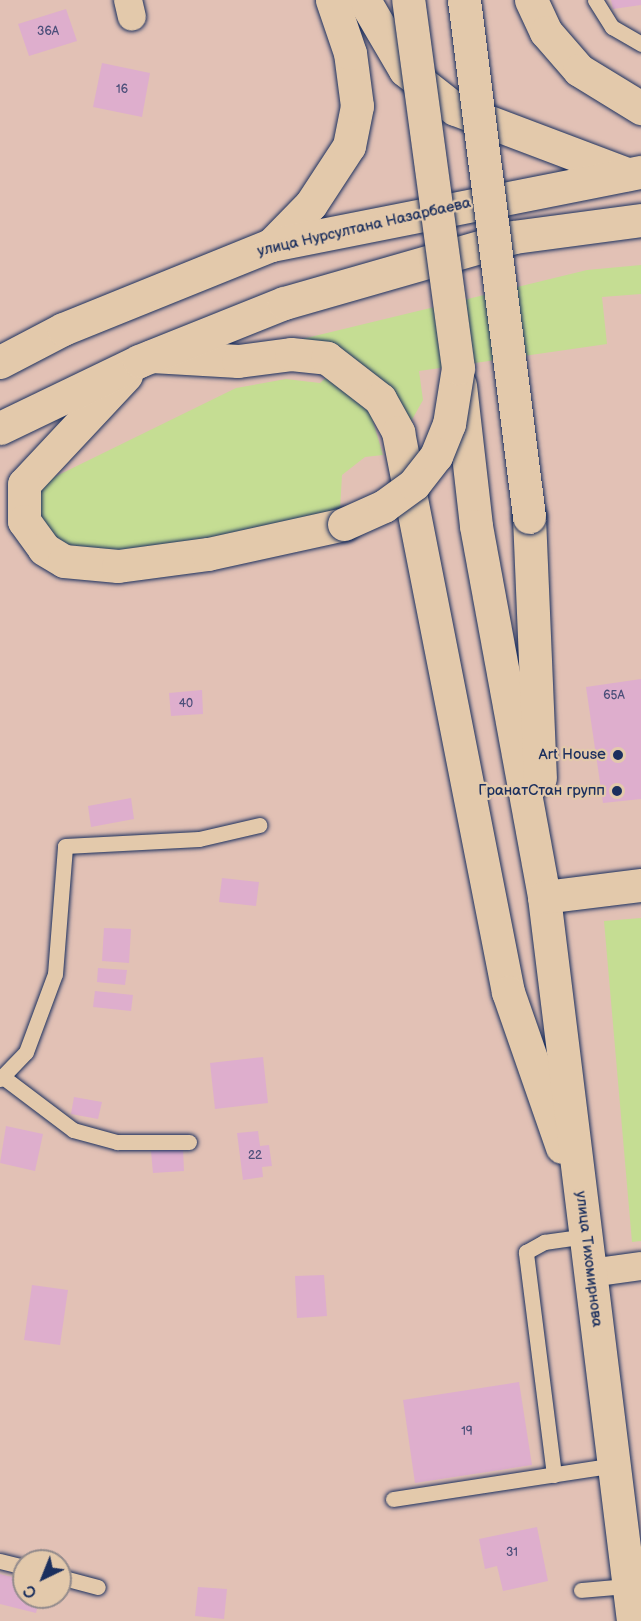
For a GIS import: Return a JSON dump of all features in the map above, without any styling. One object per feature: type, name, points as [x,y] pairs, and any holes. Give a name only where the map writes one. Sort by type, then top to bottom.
[{"type":"main road","points":[[271,245],[311,204],[349,146],[357,106],[350,53],[332,0]]},
{"type":"main road","points":[[364,0],[405,70],[455,109],[635,173]]},
{"type":"main road","points":[[408,0],[458,368],[476,526],[544,897]]},
{"type":"main road","points":[[464,0],[529,517],[544,897]]},
{"type":"main road","points":[[531,0],[546,32],[579,70],[641,108]]},
{"type":"main road","name":"улица Нурсултана Назарбаева","points":[[0,362],[63,329],[271,245],[635,173]]},
{"type":"main road","points":[[0,428],[146,358],[284,303],[514,237],[641,220]]},
{"type":"main road","points":[[458,368],[449,424],[436,456],[414,484],[384,506],[344,524],[208,554],[118,566],[64,561],[44,549],[24,521],[24,484],[146,358],[238,361],[291,354],[327,358],[380,399],[398,432],[508,992],[582,1202]]},
{"type":"main road","points":[[544,897],[641,885]]},
{"type":"main road","name":"улица Тихомирнова","points":[[544,897],[633,1621]]},
{"type":"street","points":[[591,1273],[641,1266]]},
{"type":"lane","points":[[595,0],[612,27],[641,44]]},
{"type":"lane","points":[[189,1142],[117,1142],[73,1130],[1,1078],[26,1052],[55,974],[65,846],[199,839],[259,825]]},
{"type":"lane","points":[[554,1475],[526,1252],[544,1242],[586,1236]]},
{"type":"lane","points":[[393,1499],[614,1465]]},
{"type":"lane","points":[[72,1580],[98,1587]]},
{"type":"lane","points":[[581,1590],[628,1586]]},
{"type":"green space","points":[[641,265],[641,294],[602,297],[607,344],[419,371],[423,400],[404,434],[298,340],[587,270]]},
{"type":"green space","points":[[330,374],[370,411],[383,455],[365,457],[342,475],[340,510],[195,542],[73,557],[40,535],[38,485],[236,388],[286,379],[320,383]]},
{"type":"green space","points":[[641,918],[641,1241],[632,1242],[604,921]]},
{"type":"building","points":[[611,0],[641,0],[641,5],[613,9]]},
{"type":"building","points":[[66,9],[77,41],[29,56],[18,24]]},
{"type":"building","points":[[102,63],[150,73],[142,117],[93,107]]},
{"type":"building","name":"Art House","points":[[641,679],[641,799],[603,803],[586,687]]},
{"type":"building","points":[[202,690],[203,714],[171,716],[169,693]]},
{"type":"building","points":[[131,798],[134,819],[91,827],[88,806]]},
{"type":"building","points":[[222,878],[259,882],[256,906],[219,902]]},
{"type":"building","points":[[104,928],[131,929],[129,963],[102,961]]},
{"type":"building","points":[[98,968],[127,970],[125,985],[97,982]]},
{"type":"building","points":[[95,991],[133,995],[131,1011],[93,1007]]},
{"type":"building","points":[[263,1057],[268,1103],[215,1109],[210,1063]]},
{"type":"building","points":[[74,1097],[102,1102],[98,1119],[71,1114]]},
{"type":"building","points":[[6,1126],[43,1134],[35,1171],[0,1163]]},
{"type":"building","points":[[258,1131],[260,1146],[269,1145],[272,1166],[262,1167],[263,1177],[243,1180],[237,1133]]},
{"type":"building","points":[[183,1149],[184,1171],[153,1173],[151,1151]]},
{"type":"building","points":[[324,1275],[327,1316],[297,1318],[295,1276]]},
{"type":"building","points":[[32,1285],[68,1290],[60,1345],[24,1340]]},
{"type":"building","points":[[519,1382],[532,1465],[415,1483],[403,1400]]},
{"type":"building","points":[[537,1527],[548,1581],[503,1591],[497,1566],[485,1569],[479,1539]]},
{"type":"building","points":[[0,1574],[12,1577],[12,1607],[0,1604]]},
{"type":"building","points":[[198,1587],[227,1589],[224,1619],[195,1616]]},
{"type":"building","points":[[20,1609],[37,1609],[36,1613]]},
{"type":"place","name":"Art House","points":[[618,755]]},
{"type":"place","name":"ГранатСтан групп","points":[[617,791]]}]
